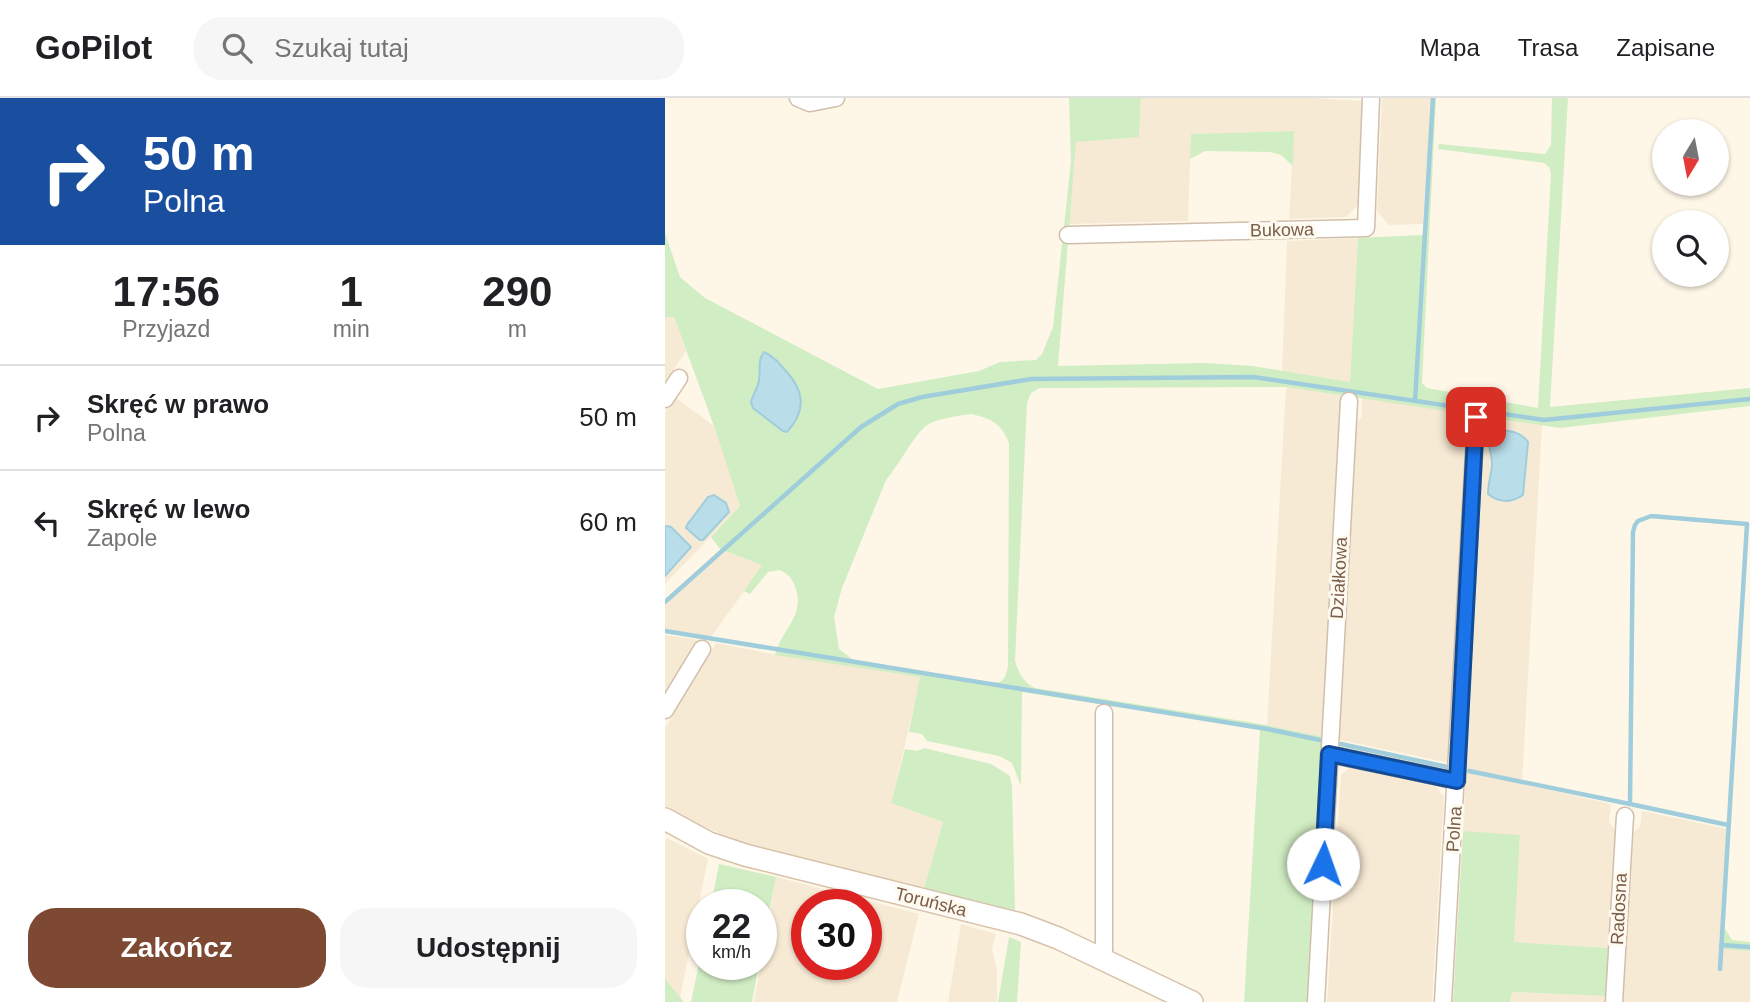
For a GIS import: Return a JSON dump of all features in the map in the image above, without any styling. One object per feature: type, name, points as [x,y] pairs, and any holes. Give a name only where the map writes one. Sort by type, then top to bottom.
[{"type":"main road","name":"Toruńska","points":[[665,820],[709,843],[745,855],[1021,924],[1058,938],[1192,1002]]},
{"type":"street","points":[[798,98],[810,103],[836,98]]},
{"type":"street","name":"Bukowa","points":[[1068,235],[1366,228],[1371,98]]},
{"type":"street","points":[[665,399],[679,379]]},
{"type":"street","name":"Działkowa","points":[[1329,754],[1349,401]]},
{"type":"street","points":[[1457,781],[1476,417]]},
{"type":"street","points":[[665,710],[702,649]]},
{"type":"street","points":[[1104,713],[1104,960]]},
{"type":"street","points":[[1316,1002],[1329,754]]},
{"type":"street","name":"Polna","points":[[1329,754],[1457,781],[1443,1002]]},
{"type":"street","name":"Radosna","points":[[1613,1002],[1625,816]]},
{"type":"shaded area","points":[[1141,98],[1315,98],[1362,101],[1358,205],[1346,217],[1289,219],[1294,131],[1191,134],[1188,221],[1069,224],[1076,141],[1139,137]]},
{"type":"shaded area","points":[[1382,98],[1431,98],[1423,224],[1389,225],[1377,211]]},
{"type":"shaded area","points":[[1358,238],[1350,382],[1282,371],[1287,241]]},
{"type":"shaded area","points":[[665,317],[674,317],[686,351],[665,382]]},
{"type":"shaded area","points":[[1286,387],[1343,395],[1323,737],[1267,725]]},
{"type":"shaded area","points":[[675,397],[714,426],[740,506],[665,584],[665,413]]},
{"type":"shaded area","points":[[1362,398],[1462,412],[1461,432],[1466,440],[1450,763],[1340,740],[1337,737],[1355,425],[1362,417]]},
{"type":"shaded area","points":[[1480,415],[1542,425],[1522,784],[1611,804],[1609,822],[1616,831],[1608,948],[1513,942],[1520,836],[1463,831]]},
{"type":"shaded area","points":[[720,549],[763,565],[711,637],[665,630],[665,606]]},
{"type":"shaded area","points":[[665,635],[699,640],[665,696]]},
{"type":"shaded area","points":[[716,643],[921,677],[891,803],[943,822],[924,889],[742,843],[680,816],[665,806],[665,728]]},
{"type":"shaded area","points":[[1349,768],[1436,787],[1444,797],[1432,1002],[1327,1002],[1341,775]]},
{"type":"shaded area","points":[[1642,811],[1728,829],[1723,948],[1750,951],[1750,1002],[1622,1002],[1633,833],[1640,827]]},
{"type":"shaded area","points":[[667,838],[708,859],[702,889],[686,889],[686,968],[680,998],[665,979]]},
{"type":"shaded area","points":[[776,877],[822,889],[791,889],[791,980],[882,980],[882,904],[919,914],[897,1002],[754,1002],[758,980],[777,980],[777,889],[774,889]]},
{"type":"shaded area","points":[[961,924],[996,934],[992,949],[997,970],[997,1002],[948,1002]]},
{"type":"shaded area","points":[[1511,992],[1606,996],[1606,1002],[1511,1002]]},
{"type":"green space","points":[[1069,98],[1141,98],[1139,137],[1076,142],[1058,366],[1205,363],[1253,366],[1350,382],[1358,238],[1423,235],[1431,98],[1436,98],[1422,383],[1427,388],[1538,408],[1551,173],[1549,167],[1544,163],[1438,149],[1439,144],[1545,154],[1551,145],[1552,98],[1568,98],[1550,407],[1750,388],[1750,406],[1560,428],[1286,387],[1040,388],[1031,393],[1027,403],[1015,661],[1018,669],[1024,680],[1035,688],[1267,725],[1323,737],[1308,1002],[1244,1002],[1260,729],[1022,692],[1021,786],[1012,763],[999,756],[927,741],[922,734],[909,732],[920,677],[775,655],[797,606],[798,596],[792,580],[780,570],[768,572],[750,594],[744,591],[762,565],[720,549],[711,537],[740,506],[674,317],[665,317],[665,233],[680,277],[705,298],[878,389],[979,371],[1000,362],[1036,360],[1042,354],[1053,327],[1071,162]],"holes":[[[971,414],[999,426],[1009,443],[1008,667],[1005,677],[1000,682],[979,682],[852,659],[839,649],[834,617],[842,588],[886,480],[927,425]]]},
{"type":"green space","points":[[1294,131],[1293,166],[1281,155],[1270,152],[1205,151],[1190,159],[1191,134]]},
{"type":"green space","points":[[924,748],[991,764],[1010,776],[1015,910],[924,889],[943,822],[891,803],[905,749],[918,751]]},
{"type":"green space","points":[[1463,831],[1520,835],[1514,942],[1608,948],[1606,996],[1512,992],[1510,1002],[1453,1002]]},
{"type":"green space","points":[[719,864],[776,877],[774,889],[714,889]]},
{"type":"green space","points":[[1724,927],[1732,940],[1750,942],[1750,951],[1723,949]]},
{"type":"green space","points":[[1009,937],[1021,942],[1017,1002],[998,1002]]},
{"type":"green space","points":[[665,979],[684,1002],[665,1002]]},
{"type":"green space","points":[[696,980],[756,980],[752,1002],[691,1002]]},
{"type":"water","points":[[764,352],[786,371],[800,393],[798,416],[787,432],[753,408],[751,402],[760,376],[760,362]]},
{"type":"water","points":[[1500,430],[1519,434],[1528,442],[1523,495],[1510,501],[1488,494],[1492,466],[1489,437],[1491,432]]},
{"type":"water","points":[[714,495],[726,503],[729,512],[700,540],[686,528],[708,497]]},
{"type":"water","points":[[665,526],[671,527],[691,547],[665,576]]},
{"type":"waterway","points":[[1415,401],[1433,98]]},
{"type":"waterway","points":[[665,602],[861,427],[898,404],[922,397],[1031,379],[1253,377],[1544,420],[1750,399]]},
{"type":"waterway","points":[[1720,969],[1747,524],[1651,516],[1638,521],[1633,532],[1630,804],[1728,825]]},
{"type":"waterway","points":[[665,631],[1267,729],[1320,740]]},
{"type":"waterway","points":[[1341,744],[1452,768]]},
{"type":"waterway","points":[[1469,771],[1630,804]]},
{"type":"waterway","points":[[1721,945],[1750,947]]},
{"type":"route","points":[[1323,864],[1329,754],[1457,781],[1476,417]]}]
